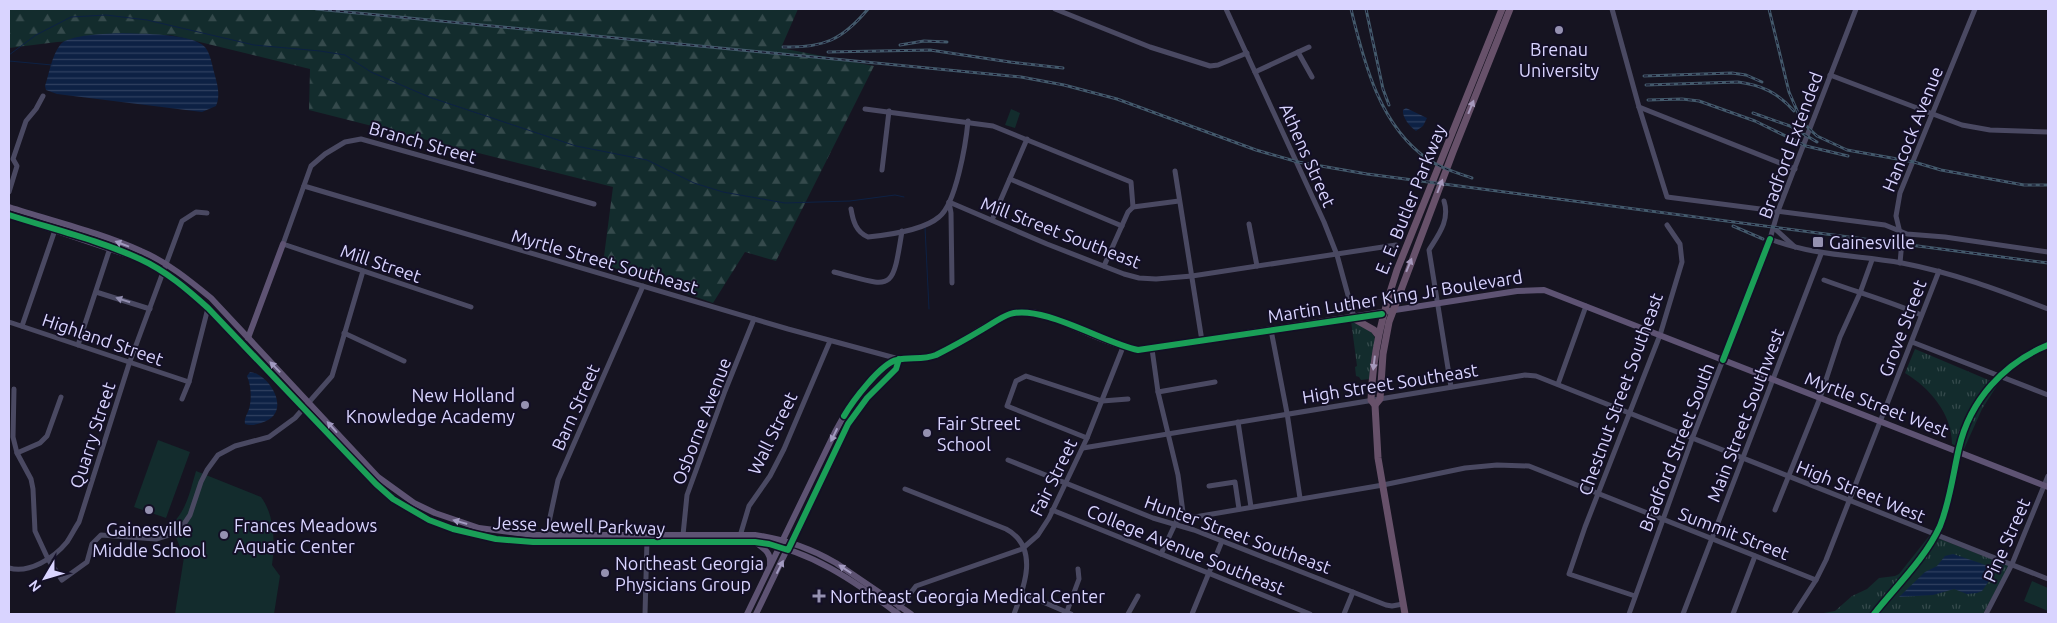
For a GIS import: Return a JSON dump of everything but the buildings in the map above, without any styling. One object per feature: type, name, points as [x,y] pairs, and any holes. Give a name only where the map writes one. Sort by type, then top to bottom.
[{"type":"highway","name":"E. E. Butler Parkway","points":[[1375,401],[1389,322],[1428,219],[1449,151],[1502,9]]},
{"type":"highway","name":"E. E. Butler Parkway","points":[[1405,614],[1377,445],[1375,401],[1378,334],[1382,314],[1397,270],[1510,9]]},
{"type":"highway","points":[[1352,317],[1378,334]]},
{"type":"main road","name":"Jesse Jewell Parkway","points":[[9,207],[107,238],[141,251],[166,264],[210,298],[378,476],[414,503],[454,521],[479,528],[545,538],[647,543],[755,542],[769,544],[819,562],[832,569],[896,614]]},
{"type":"main road","name":"Jesse Jewell Parkway","points":[[9,215],[140,259],[182,284],[208,308],[376,484],[393,499],[429,520],[496,540],[647,535],[755,535],[783,540],[792,542],[836,563],[911,614]]},
{"type":"main road","name":"Branch Street","points":[[248,338],[283,244]]},
{"type":"main road","name":"Martin Luther King Jr Boulevard","points":[[899,359],[932,357],[1001,318],[1022,312],[1044,315],[1123,347],[1138,350],[1382,314],[1517,291],[1544,290],[1723,360]]},
{"type":"main road","points":[[747,614],[835,432],[849,407],[871,380],[892,362],[899,359]]},
{"type":"main road","points":[[756,614],[848,424],[867,398],[896,369],[899,359]]},
{"type":"main road","name":"Myrtle Street West","points":[[1723,360],[2046,486]]},
{"type":"main road","points":[[755,542],[764,548],[770,556],[769,570]]},
{"type":"street","points":[[1055,9],[1150,47],[1210,66],[1218,65],[1247,54]]},
{"type":"street","name":"Athens Street","points":[[1226,9],[1296,159],[1337,255],[1352,317]]},
{"type":"street","points":[[1612,9],[1639,107],[1667,197],[1885,225],[1907,234],[1945,237],[2048,252]]},
{"type":"street","name":"Bradford Extended","points":[[1750,290],[1856,9]]},
{"type":"street","name":"Hancock Avenue","points":[[1900,263],[1902,241],[1896,216],[1900,193],[1975,9]]},
{"type":"street","points":[[1255,72],[1310,48]]},
{"type":"street","points":[[1298,52],[1312,77]]},
{"type":"street","points":[[1830,75],[1962,125],[1990,130],[2048,132]]},
{"type":"street","points":[[9,192],[17,166],[14,159],[26,121],[36,109],[43,96]]},
{"type":"street","points":[[1639,107],[1795,169]]},
{"type":"street","points":[[865,109],[968,121],[993,126],[1131,182],[1133,207]]},
{"type":"street","points":[[882,170],[889,112]]},
{"type":"street","points":[[851,209],[854,223],[865,236],[872,237],[917,228],[939,217],[949,202],[962,163],[968,121]]},
{"type":"street","name":"Branch Street","points":[[283,244],[311,166],[325,154],[345,142],[361,139],[594,204]]},
{"type":"street","points":[[992,220],[1027,139]]},
{"type":"street","points":[[1175,171],[1178,201],[1202,341]]},
{"type":"street","points":[[1010,179],[1122,226]]},
{"type":"street","name":"Myrtle Street Southeast","points":[[304,186],[754,319],[899,359]]},
{"type":"street","points":[[1104,266],[1128,212],[1133,207],[1178,201]]},
{"type":"street","points":[[1444,201],[1447,210],[1442,230],[1429,250],[1450,387]]},
{"type":"street","points":[[949,202],[951,213],[952,283]]},
{"type":"street","name":"Mill Street Southeast","points":[[949,202],[1104,266],[1139,278],[1156,280],[1396,245]]},
{"type":"street","name":"Quarry Street","points":[[9,568],[23,569],[48,559],[66,542],[79,522],[129,364],[182,221],[196,212],[207,213]]},
{"type":"street","points":[[1249,224],[1257,266]]},
{"type":"street","name":"Chestnut Street Southeast","points":[[1635,596],[1569,574],[1660,335],[1682,259],[1680,244],[1667,225]]},
{"type":"street","points":[[1773,227],[1798,249]]},
{"type":"street","points":[[22,326],[55,230]]},
{"type":"street","points":[[834,272],[877,283],[888,282],[896,266],[902,231]]},
{"type":"street","points":[[1770,239],[1798,249],[1821,254],[1900,263],[1939,271],[1977,282],[2048,309]]},
{"type":"street","name":"Mill Street","points":[[283,244],[471,307]]},
{"type":"street","points":[[78,345],[110,248]]},
{"type":"street","name":"Main Street Southwest","points":[[1683,614],[1821,254]]},
{"type":"street","points":[[1775,510],[1820,398],[1840,337],[1860,293],[1872,260]]},
{"type":"street","points":[[12,392],[13,437],[17,452],[31,479],[35,497],[35,531],[48,559],[62,580],[88,562],[92,544],[101,535],[156,539],[176,530],[190,515],[201,482],[218,455],[235,446],[269,437],[283,428],[309,402],[332,376],[363,271]]},
{"type":"street","name":"Grove Street","points":[[1794,614],[1816,580],[1939,271]]},
{"type":"street","points":[[1824,280],[1894,303],[1920,315]]},
{"type":"street","name":"Barn Street","points":[[545,538],[558,480],[643,286]]},
{"type":"street","name":"Bradford Street South","points":[[1629,614],[1662,519],[1750,290]]},
{"type":"street","points":[[96,292],[150,309]]},
{"type":"street","points":[[1558,384],[1586,306]]},
{"type":"street","points":[[182,399],[189,382],[208,308]]},
{"type":"street","name":"Osborne Avenue","points":[[682,535],[687,494],[754,319]]},
{"type":"street","name":"Highland Street","points":[[9,322],[129,364],[189,382]]},
{"type":"street","points":[[1271,330],[1287,413],[1300,498]]},
{"type":"street","points":[[344,333],[404,361]]},
{"type":"street","name":"Wall Street","points":[[740,536],[749,506],[770,476],[784,449],[830,341]]},
{"type":"street","points":[[1912,342],[2048,395]]},
{"type":"street","name":"Fair Street","points":[[1022,548],[1038,535],[1052,510],[1088,438],[1123,347]]},
{"type":"street","points":[[1152,349],[1158,392],[1178,475],[1185,527]]},
{"type":"street","name":"High Street Southeast","points":[[1083,448],[1524,375],[1536,376],[1558,384],[1692,439]]},
{"type":"street","points":[[1088,438],[1007,406],[1016,381],[1026,376],[1102,401],[1128,399]]},
{"type":"street","points":[[1158,392],[1215,382]]},
{"type":"street","points":[[17,452],[40,443],[47,436],[61,397]]},
{"type":"street","points":[[1238,422],[1251,507]]},
{"type":"street","name":"High Street West","points":[[1692,439],[2012,564],[2048,580]]},
{"type":"street","name":"Hunter Street Southeast","points":[[1008,460],[1153,518],[1185,527],[1353,592],[1392,606],[1403,604]]},
{"type":"street","name":"Summit Street","points":[[1174,523],[1184,518],[1383,485],[1465,468],[1497,465],[1529,466],[1816,580]]},
{"type":"street","name":"Pine Street","points":[[1986,614],[2012,564],[2046,486],[2048,476]]},
{"type":"street","points":[[1209,486],[1234,482],[1239,509]]},
{"type":"street","points":[[906,489],[1006,529],[1013,534],[1022,548],[1028,569],[1014,614]]},
{"type":"street","name":"College Avenue Southeast","points":[[1052,510],[1310,614]]},
{"type":"street","points":[[1161,554],[1174,523]]},
{"type":"street","points":[[645,614],[647,535]]},
{"type":"street","points":[[1192,614],[1222,541]]},
{"type":"street","points":[[896,614],[910,592],[922,583],[1022,548]]},
{"type":"street","points":[[1733,614],[1755,556]]},
{"type":"street","points":[[1022,593],[1068,614],[1079,579],[1078,569]]},
{"type":"street","points":[[1344,614],[1353,592]]},
{"type":"street","points":[[1128,614],[1138,596]]},
{"type":"green space","points":[[9,9],[798,9],[781,48],[874,66],[776,261],[745,252],[713,303],[603,264],[613,187],[309,110],[310,69],[171,35],[57,42],[9,48]]},
{"type":"green space","points":[[1011,109],[1020,113],[1015,128],[1005,125]]},
{"type":"green space","points":[[1351,321],[1370,330],[1375,338],[1369,379],[1361,380],[1356,376],[1355,367],[1357,366]]},
{"type":"green space","points":[[1915,349],[1998,384],[1982,409],[1964,449],[1952,444],[1948,422],[1938,403],[1923,386],[1905,373]]},
{"type":"green space","points":[[158,440],[190,452],[166,518],[134,507]]},
{"type":"green space","name":"Frances Meadows Aquatic Center","points":[[196,471],[261,497],[266,504],[273,530],[274,548],[272,565],[280,576],[274,614],[175,614],[184,557],[171,525],[184,507]]},
{"type":"green space","points":[[1930,535],[2009,566],[1983,614],[1818,614],[1835,611],[1852,596],[1867,589],[1879,578],[1899,574]]},
{"type":"green space","points":[[2032,581],[2048,588],[2048,611],[2024,601]]},
{"type":"water","points":[[122,33],[178,37],[198,42],[205,47],[211,59],[217,85],[218,98],[216,106],[202,112],[57,94],[46,90],[45,86],[53,59],[57,49],[64,41],[89,35]]},
{"type":"water","points":[[1406,108],[1427,118],[1423,126],[1416,131],[1405,119],[1403,110]]},
{"type":"water","points":[[250,372],[258,374],[265,380],[271,387],[277,403],[276,412],[271,418],[255,425],[245,424],[245,418],[251,401],[247,376]]},
{"type":"water","points":[[1953,554],[1992,568],[1991,578],[1982,591],[1967,594],[1954,589],[1933,595],[1899,597],[1925,572],[1937,566],[1945,556]]},
{"type":"waterway","points":[[9,55],[36,35],[71,17],[106,15],[147,20],[254,45],[345,55],[371,72],[429,97],[576,146],[647,160],[694,183],[723,192],[785,203],[850,201],[895,195],[904,197]]},
{"type":"waterway","points":[[9,61],[52,65]]},
{"type":"waterway","points":[[925,227],[929,309]]},
{"type":"railway","points":[[316,9],[1021,77],[1064,85],[1117,99],[1256,150],[1298,162],[1367,174],[2048,263]]},
{"type":"railway","points":[[783,47],[810,46],[831,40],[850,28],[868,9]]},
{"type":"railway","points":[[1351,9],[1368,72],[1386,112],[1398,130],[1412,146],[1429,160],[1472,178]]},
{"type":"railway","points":[[1366,9],[1383,89],[1389,105]]},
{"type":"railway","points":[[1769,9],[1789,92],[1802,122],[1817,136],[1847,150],[1914,162],[1941,170],[2024,185],[2048,185]]},
{"type":"railway","points":[[900,45],[924,41],[947,42]]},
{"type":"railway","points":[[828,52],[930,50],[1063,68]]},
{"type":"railway","points":[[1644,76],[1732,73],[1746,75],[1762,82]]},
{"type":"railway","points":[[1646,85],[1747,83],[1776,95],[1794,111]]},
{"type":"railway","points":[[1648,100],[1682,99],[1699,101],[1755,121],[1806,146],[1848,156]]},
{"type":"railway","points":[[1753,113],[1790,126],[1817,142]]},
{"type":"railway","points":[[1733,226],[1763,239]]},
{"type":"cycle path","points":[[9,215],[108,246],[140,259],[167,275],[208,308],[376,484],[393,499],[429,520],[453,529],[496,539],[533,542],[755,542],[788,550],[848,424],[867,398],[896,369],[899,359]]},
{"type":"cycle path","points":[[1723,360],[1770,239]]},
{"type":"cycle path","points":[[844,416],[875,375],[890,363],[902,359],[936,355],[1010,314],[1023,312],[1039,314],[1138,350],[1382,314]]},
{"type":"cycle path","points":[[1874,614],[1918,561],[1940,526],[1949,497],[1964,431],[1980,399],[2003,373],[2017,362],[2048,345]]},
{"type":"place","name":"Brenau University","points":[[1559,30]]},
{"type":"place","name":"Gainesville","points":[[1818,242]]},
{"type":"place","name":"New Holland Knowledge Academy","points":[[525,405]]},
{"type":"place","name":"Fair Street School","points":[[927,433]]},
{"type":"place","name":"Gainesville Middle School","points":[[149,510]]},
{"type":"place","name":"Frances Meadows Aquatic Center","points":[[224,535]]},
{"type":"place","name":"Northeast Georgia Physicians Group","points":[[605,573]]},
{"type":"place","name":"Northeast Georgia Medical Center","points":[[819,596]]}]
